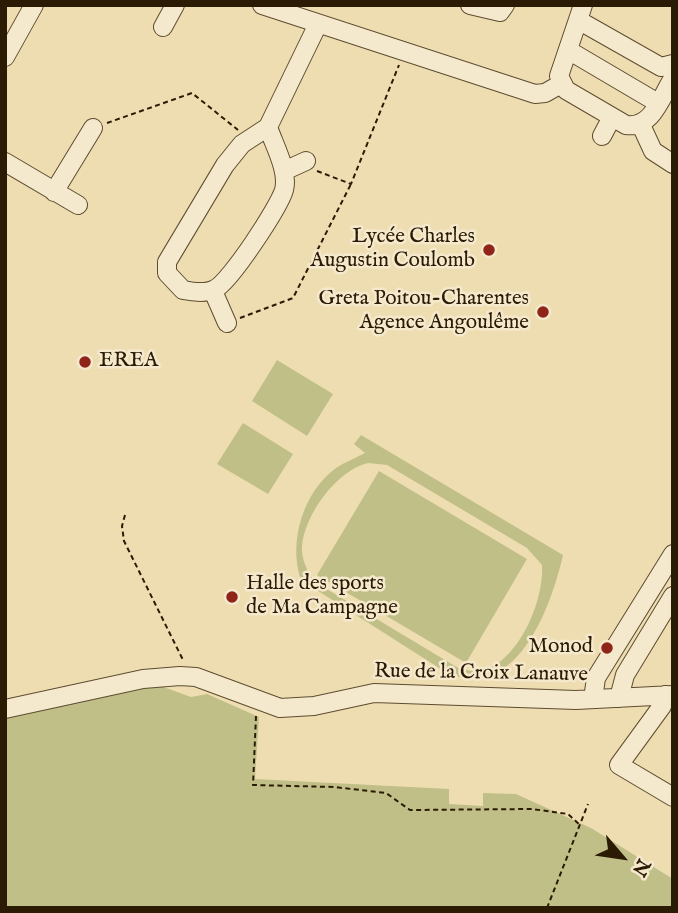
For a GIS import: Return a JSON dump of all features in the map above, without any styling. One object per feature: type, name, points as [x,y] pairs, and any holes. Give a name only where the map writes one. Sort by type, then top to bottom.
[{"type":"street","points":[[5,57],[34,5]]},
{"type":"street","points":[[163,27],[175,5]]},
{"type":"street","points":[[262,5],[535,94],[545,93],[561,84]]},
{"type":"street","points":[[470,5],[491,12],[500,12],[505,5]]},
{"type":"street","points":[[641,125],[626,125],[572,94],[561,84],[559,76],[580,13],[661,67],[673,64]]},
{"type":"street","points":[[268,127],[284,171],[284,190],[240,263],[223,284],[213,291],[183,290],[167,274],[167,262],[225,164],[250,139],[268,127],[318,24]]},
{"type":"street","points":[[568,50],[658,103]]},
{"type":"street","points":[[641,125],[673,78]]},
{"type":"street","points":[[602,136],[612,117]]},
{"type":"street","points":[[641,125],[653,151],[673,164]]},
{"type":"street","points":[[54,192],[93,128]]},
{"type":"street","points":[[284,171],[306,161]]},
{"type":"street","points":[[5,162],[78,205]]},
{"type":"street","points":[[213,291],[227,323]]},
{"type":"street","points":[[593,699],[597,678],[673,554]]},
{"type":"street","points":[[619,698],[625,675],[673,596]]},
{"type":"street","points":[[640,606],[660,617]]},
{"type":"street","name":"Rue de la Croix Lanauve","points":[[5,709],[143,679],[191,677],[256,701],[293,709],[374,692],[593,699],[669,695]]},
{"type":"street","points":[[669,695],[619,765],[673,797]]},
{"type":"path","points":[[227,323],[293,298],[351,184],[405,51]]},
{"type":"path","points":[[93,128],[192,93],[250,139]]},
{"type":"path","points":[[306,161],[317,171],[351,184]]},
{"type":"path","points":[[125,515],[122,526],[124,541],[191,677]]},
{"type":"path","points":[[256,701],[253,785],[386,793],[410,810],[532,809],[568,814],[580,825]]},
{"type":"path","points":[[547,908],[588,804]]},
{"type":"shaded area","points":[[277,360],[333,394],[307,436],[252,401]]},
{"type":"shaded area","points":[[243,423],[293,454],[268,494],[217,464]]},
{"type":"shaded area","points":[[361,435],[563,555],[550,600],[539,624],[511,663],[493,675],[471,679],[447,673],[301,580],[296,550],[301,519],[307,504],[324,478],[336,468],[365,453],[354,444]],"holes":[[[368,463],[387,465],[527,548],[542,565],[539,595],[527,627],[508,655],[496,665],[482,671],[460,669],[315,582],[309,574],[302,551],[304,534],[324,495],[356,467]]]},
{"type":"shaded area","points":[[379,471],[527,559],[466,663],[317,575]]},
{"type":"shaded area","points":[[158,685],[191,697],[207,694],[259,717],[255,779],[449,789],[449,804],[483,806],[483,793],[516,794],[591,828],[673,879],[673,908],[5,908],[5,717]]},
{"type":"place","name":"Lycée Charles Augustin Coulomb","points":[[489,250]]},
{"type":"place","name":"Greta Poitou-Charentes Agence Angoulême","points":[[543,312]]},
{"type":"place","name":"EREA","points":[[85,362]]},
{"type":"place","name":"Halle des sports de Ma Campagne","points":[[232,597]]},
{"type":"place","name":"Monod","points":[[607,648]]}]
